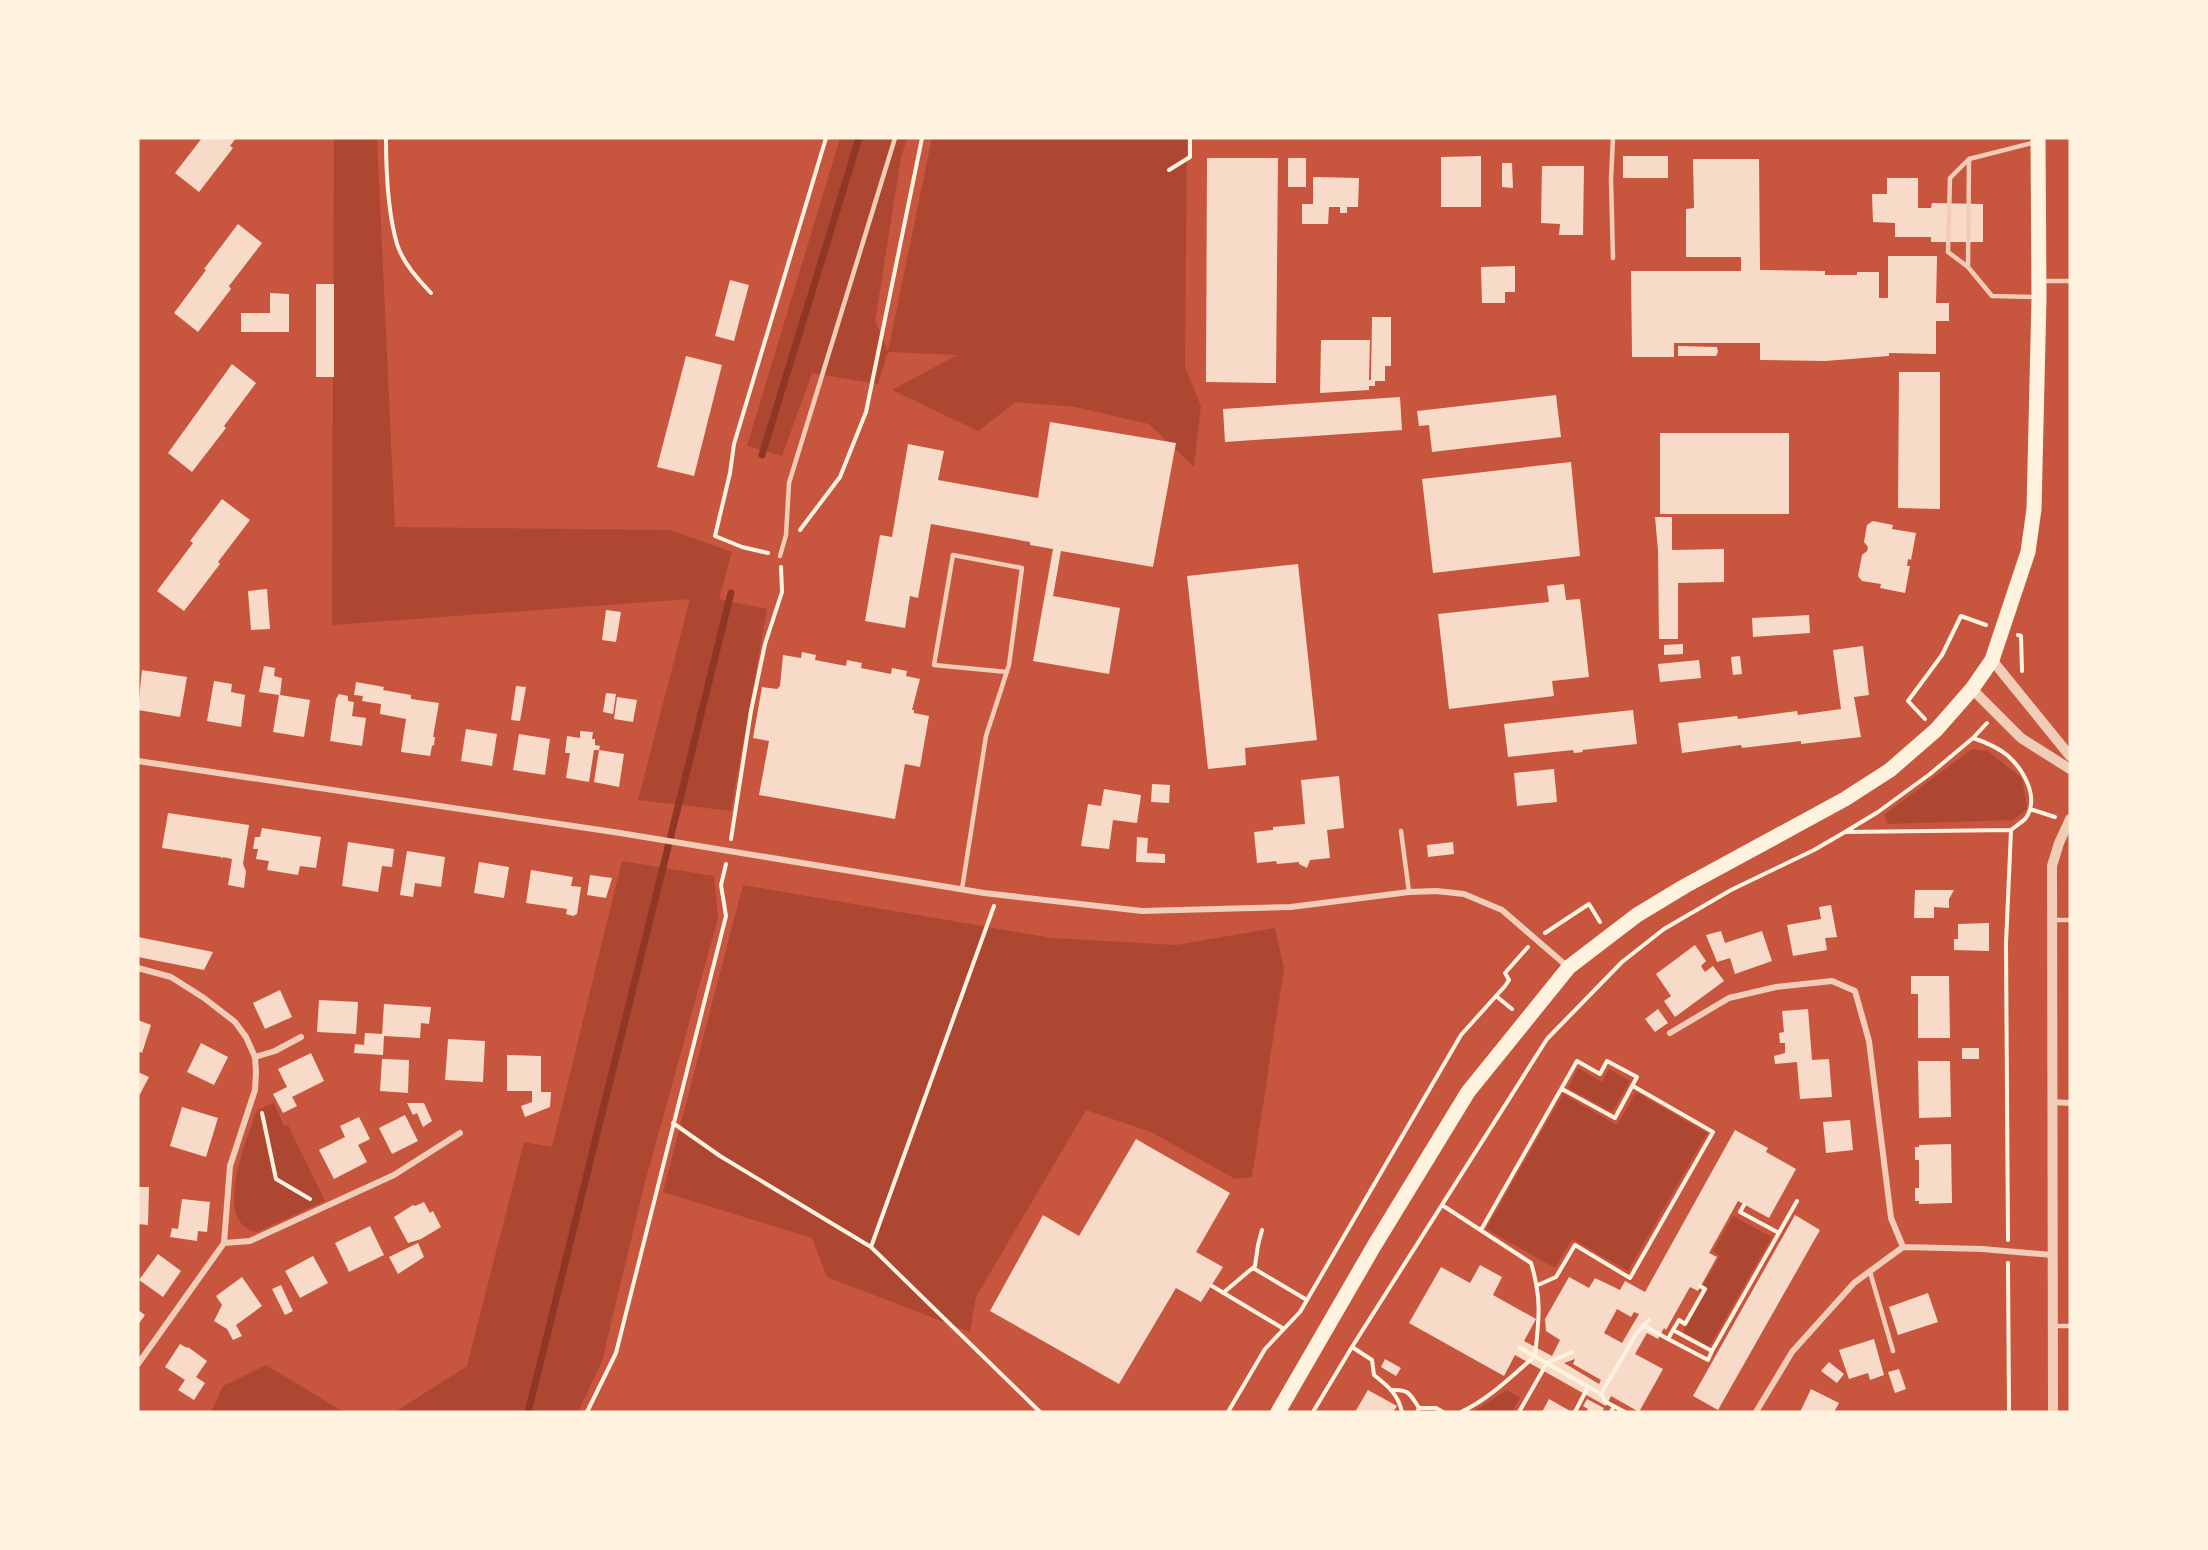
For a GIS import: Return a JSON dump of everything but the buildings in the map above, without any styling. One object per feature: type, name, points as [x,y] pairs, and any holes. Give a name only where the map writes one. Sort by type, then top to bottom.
[{"type":"main road","points":[[1278,1412],[1374,1246],[1468,1092],[1569,967],[1637,915],[1685,886],[1845,799],[1890,770],[1936,730],[1972,689],[1992,660],[2028,552],[2034,510],[2039,297],[2038,140]]},
{"type":"street","points":[[1992,660],[2070,756]]},
{"type":"street","points":[[1972,689],[2021,738],[2070,769]]},
{"type":"street","points":[[138,761],[620,833],[998,895],[1142,911],[1291,907],[1409,892],[1436,891],[1464,894],[1502,910],[1569,967]]},
{"type":"street","points":[[2053,1412],[2052,866],[2069,820]]},
{"type":"street","points":[[138,968],[171,977],[204,998],[235,1022],[246,1037],[255,1057],[255,1090],[230,1166],[224,1243],[138,1364]]},
{"type":"street","points":[[1670,1033],[1729,998],[1776,987],[1832,981],[1855,991],[1869,1041],[1891,1218],[1903,1247]]},
{"type":"street","points":[[255,1057],[275,1051],[301,1037]]},
{"type":"street","points":[[2051,1102],[2070,1103]]},
{"type":"street","points":[[224,1243],[250,1241],[384,1180],[460,1133]]},
{"type":"street","points":[[1756,1412],[1792,1352],[1854,1283],[1903,1247],[2053,1255]]},
{"type":"lane","points":[[780,556],[786,535],[789,483],[895,138]]},
{"type":"lane","points":[[1613,138],[1611,179],[1613,258]]},
{"type":"lane","points":[[2038,140],[1969,159],[1950,178],[1948,252],[1968,267],[1992,296],[2039,297]]},
{"type":"lane","points":[[1968,267],[1969,159]]},
{"type":"lane","points":[[2039,281],[2070,281]]},
{"type":"lane","points":[[962,889],[986,736],[1007,672],[1022,568],[953,555],[934,665],[1007,672]]},
{"type":"lane","points":[[1401,831],[1409,892]]},
{"type":"lane","points":[[2052,920],[2070,920]]},
{"type":"lane","points":[[1870,1272],[1893,1351]]},
{"type":"lane","points":[[2053,1326],[2070,1326]]},
{"type":"path","points":[[386,138],[390,202],[397,245],[412,272],[431,293]]},
{"type":"path","points":[[780,556],[742,547],[715,536],[730,473],[734,444],[826,138]]},
{"type":"path","points":[[587,1412],[616,1353],[726,916],[721,885],[729,852],[751,711],[765,644],[782,592],[780,556],[840,477],[866,412],[922,138]]},
{"type":"path","points":[[1169,170],[1190,158],[1190,138]]},
{"type":"path","points":[[1936,730],[1908,701],[1942,655],[1961,616],[2021,636]]},
{"type":"path","points":[[1313,1412],[1546,1039],[1622,962],[1664,929],[1731,890],[1814,850],[1845,832],[1878,813],[1973,738],[2008,755],[2025,778],[2031,792],[2030,809],[2025,819],[2012,830],[1845,832]]},
{"type":"path","points":[[2030,809],[2069,820]]},
{"type":"path","points":[[2009,1412],[2006,944],[2012,830]]},
{"type":"path","points":[[871,1247],[998,895]]},
{"type":"path","points":[[1228,1412],[1265,1349],[1300,1312],[1461,1035],[1506,986],[1509,980],[1505,973],[1536,939],[1589,904],[1622,962]]},
{"type":"path","points":[[1481,1230],[1577,1061],[1600,1074],[1607,1061],[1637,1077],[1615,1118],[1562,1089]]},
{"type":"path","points":[[1538,1285],[1556,1277],[1575,1245],[1630,1278],[1713,1131],[1633,1086]]},
{"type":"path","points":[[255,1090],[276,1179],[311,1200]]},
{"type":"path","points":[[674,1123],[720,1156],[871,1247],[1040,1412]]},
{"type":"path","points":[[1643,1325],[1710,1361],[1712,1351],[1797,1201]]},
{"type":"path","points":[[1744,1204],[1740,1212],[1779,1233]]},
{"type":"path","points":[[1442,1205],[1531,1263],[1538,1285],[1540,1307],[1535,1356],[1494,1390],[1461,1412]]},
{"type":"path","points":[[1223,1293],[1255,1266],[1263,1230]]},
{"type":"path","points":[[1253,1268],[1306,1300]]},
{"type":"path","points":[[1212,1286],[1284,1329]]},
{"type":"path","points":[[1668,1339],[1679,1320],[1685,1324],[1705,1289],[1700,1286]]},
{"type":"path","points":[[1601,1394],[1648,1320]]},
{"type":"path","points":[[1673,1330],[1712,1351]]},
{"type":"path","points":[[1352,1347],[1372,1360],[1374,1375],[1392,1389],[1400,1401],[1402,1412]]},
{"type":"path","points":[[1520,1348],[1601,1394],[1606,1402],[1625,1412]]},
{"type":"path","points":[[1519,1412],[1548,1363],[1572,1352]]},
{"type":"path","points":[[1575,1412],[1588,1387]]},
{"type":"path","points":[[1392,1389],[1403,1389],[1410,1394],[1418,1410],[1436,1408],[1443,1412]]},
{"type":"path","points":[[1611,1412],[1614,1406]]},
{"type":"shaded area","points":[[334,138],[377,138],[395,527],[670,530],[732,552],[719,599],[767,609],[731,811],[638,800],[690,599],[332,625]]},
{"type":"shaded area","points":[[840,138],[907,138],[901,158],[875,321],[888,351],[932,138],[1187,138],[1185,367],[1201,406],[1194,467],[1149,424],[1075,407],[1016,402],[978,431],[892,390],[957,355],[888,352],[878,384],[812,373],[782,456],[747,446]]},
{"type":"shaded area","points":[[1972,749],[1988,751],[2022,778],[2027,809],[2013,820],[1888,824],[1884,815]]},
{"type":"shaded area","points":[[622,861],[714,876],[718,918],[644,1186],[602,1361],[578,1412],[395,1412],[467,1366],[524,1142],[552,1147]]},
{"type":"shaded area","points":[[743,885],[1052,938],[1176,945],[1275,928],[1284,968],[1252,1177],[1235,1179],[1151,1132],[1086,1110],[976,1297],[970,1332],[827,1277],[812,1238],[663,1192]]},
{"type":"shaded area","points":[[1578,1068],[1602,1082],[1609,1069],[1630,1081],[1612,1112],[1568,1088]]},
{"type":"shaded area","points":[[1636,1092],[1707,1133],[1628,1271],[1572,1239],[1555,1268],[1486,1229],[1563,1094],[1617,1125]]},
{"type":"shaded area","points":[[274,1103],[284,1126],[288,1125],[325,1201],[257,1232],[243,1225],[236,1213],[234,1197],[236,1178],[257,1110]]},
{"type":"shaded area","points":[[1733,1216],[1772,1237],[1709,1347],[1683,1332],[1708,1288],[1703,1285],[1720,1256],[1713,1251]]},
{"type":"shaded area","points":[[266,1365],[344,1412],[211,1412],[223,1386]]},
{"type":"shaded area","points":[[1507,1390],[1520,1398],[1512,1412],[1473,1412]]},
{"type":"waterway","points":[[762,455],[859,138]]},
{"type":"waterway","points":[[528,1412],[731,593]]}]
